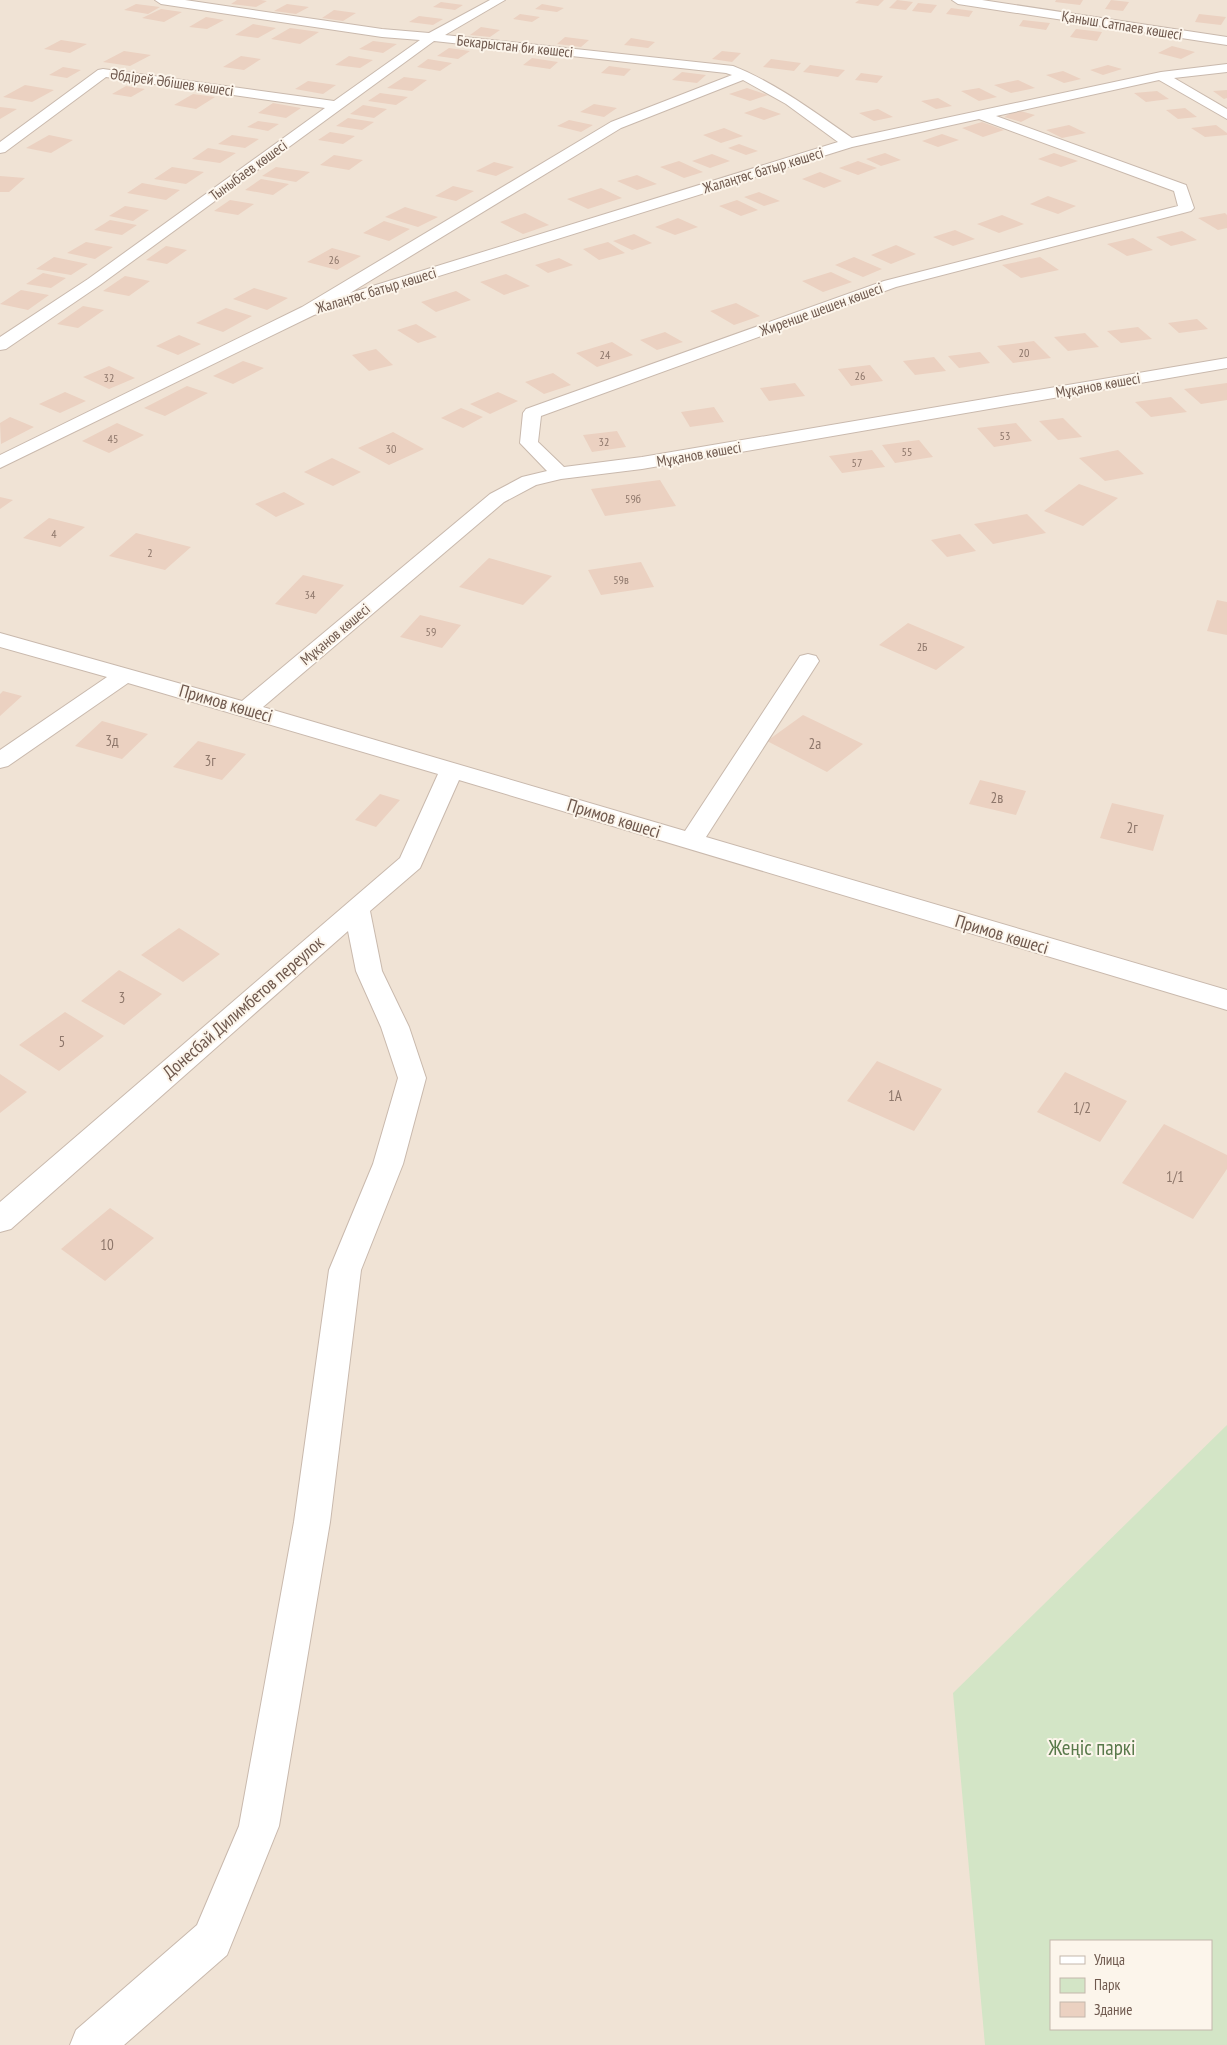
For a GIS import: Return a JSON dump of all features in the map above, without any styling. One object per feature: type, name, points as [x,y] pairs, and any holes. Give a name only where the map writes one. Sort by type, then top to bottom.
[{"type":"street","name":"Бекарыстан би көшесі","points":[[161,0],[382,34],[728,69],[744,75],[788,100],[849,143]]},
{"type":"street","name":"Тыныбаев көшесі","points":[[0,345],[94,282],[432,38],[499,0]]},
{"type":"street","name":"Қаныш Сатпаев көшесі","points":[[958,0],[1227,41]]},
{"type":"street","name":"Жалаңтөс батыр көшесі","points":[[308,311],[849,143],[1161,76],[1227,68]]},
{"type":"street","name":"Әбдірей Әбішев көшесі","points":[[0,149],[103,73],[338,106]]},
{"type":"street","name":"Жалаңтөс батыр көшесі","points":[[0,462],[308,311],[616,125],[744,75]]},
{"type":"street","points":[[1161,76],[1227,115]]},
{"type":"street","name":"Жиренше шешен көшесі","points":[[560,473],[529,443],[532,413],[890,284],[1186,208],[1181,188],[981,115]]},
{"type":"street","name":"Мұқанов көшесі","points":[[246,709],[498,498],[529,481],[560,473],[642,463],[1227,363]]},
{"type":"street","name":"Примов көшесі","points":[[0,640],[246,709],[1227,1000]]},
{"type":"street","points":[[691,841],[808,661]]},
{"type":"street","points":[[0,761],[124,675]]},
{"type":"street","name":"Донесбай Дилимбетов переулок","points":[[0,1220],[411,862],[452,770]]},
{"type":"street","points":[[91,2045],[212,1940],[259,1826],[312,1522],[345,1270],[388,1164],[412,1078],[395,1027],[369,971],[357,908]]},
{"type":"shaded area","points":[[0,0],[1227,0],[1227,2045],[0,2045]]},
{"type":"green space","name":"Жеңіс паркі","points":[[1227,1425],[1227,2045],[985,2045],[953,1693]]},
{"type":"building","points":[[237,0],[267,1],[256,7],[231,4]]},
{"type":"building","points":[[859,0],[884,0],[878,6],[855,3]]},
{"type":"building","points":[[897,0],[913,2],[906,10],[889,8]]},
{"type":"building","points":[[1056,0],[1083,0],[1080,5],[1055,2]]},
{"type":"building","points":[[1111,0],[1129,2],[1123,11],[1105,9]]},
{"type":"building","points":[[441,2],[463,5],[455,10],[433,7]]},
{"type":"building","points":[[918,3],[937,5],[931,13],[912,11]]},
{"type":"building","points":[[136,4],[160,7],[148,14],[124,10]]},
{"type":"building","points":[[287,4],[309,7],[296,14],[274,11]]},
{"type":"building","points":[[542,4],[564,8],[557,12],[535,9]]},
{"type":"building","points":[[951,8],[973,11],[969,17],[946,14]]},
{"type":"building","points":[[161,9],[182,12],[164,22],[142,18]]},
{"type":"building","points":[[334,10],[356,13],[343,21],[322,18]]},
{"type":"building","points":[[520,14],[540,17],[532,22],[513,19]]},
{"type":"building","points":[[1199,14],[1226,17],[1221,25],[1195,22]]},
{"type":"building","points":[[419,16],[443,19],[433,25],[409,22]]},
{"type":"building","points":[[206,17],[224,20],[207,29],[189,27]]},
{"type":"building","points":[[1023,20],[1050,23],[1046,30],[1019,26]]},
{"type":"building","points":[[253,24],[276,28],[258,38],[235,35]]},
{"type":"building","points":[[481,27],[500,30],[490,37],[470,35]]},
{"type":"building","points":[[290,28],[319,32],[300,44],[271,39]]},
{"type":"building","points":[[1076,29],[1102,32],[1097,41],[1070,37]]},
{"type":"building","points":[[565,37],[589,40],[581,47],[557,44]]},
{"type":"building","points":[[631,38],[655,42],[648,48],[624,45]]},
{"type":"building","points":[[61,40],[87,44],[70,53],[44,49]]},
{"type":"building","points":[[373,41],[397,44],[383,53],[359,49]]},
{"type":"building","points":[[1172,46],[1195,52],[1181,59],[1158,53]]},
{"type":"building","points":[[449,48],[470,51],[458,59],[437,56]]},
{"type":"building","points":[[124,51],[151,55],[130,66],[103,62]]},
{"type":"building","points":[[722,51],[741,53],[732,62],[712,59]]},
{"type":"building","points":[[241,56],[261,59],[244,70],[223,67]]},
{"type":"building","points":[[349,56],[373,60],[360,68],[335,65]]},
{"type":"building","points":[[532,58],[558,62],[550,69],[523,65]]},
{"type":"building","points":[[428,59],[452,63],[440,71],[417,67]]},
{"type":"building","points":[[771,59],[801,63],[794,71],[763,67]]},
{"type":"building","points":[[810,65],[845,70],[838,77],[803,72]]},
{"type":"building","points":[[1108,65],[1122,69],[1103,75],[1090,70]]},
{"type":"building","points":[[609,66],[631,69],[624,76],[601,73]]},
{"type":"building","points":[[63,67],[81,70],[67,78],[49,75]]},
{"type":"building","points":[[1063,71],[1081,79],[1064,83],[1046,75]]},
{"type":"building","points":[[682,72],[706,75],[697,83],[672,80]]},
{"type":"building","points":[[861,73],[883,76],[877,83],[855,80]]},
{"type":"building","points":[[404,77],[427,80],[412,91],[387,88]]},
{"type":"building","points":[[1018,80],[1035,88],[1011,93],[994,85]]},
{"type":"building","points":[[308,81],[336,85],[323,94],[295,89]]},
{"type":"building","points":[[25,85],[54,90],[32,102],[3,97]]},
{"type":"building","points":[[126,86],[145,89],[131,97],[112,94]]},
{"type":"building","points":[[747,88],[768,95],[750,101],[729,94]]},
{"type":"building","points":[[979,88],[997,97],[979,101],[961,91]]},
{"type":"building","points":[[1227,90],[1227,98],[1224,99],[1213,91]]},
{"type":"building","points":[[1157,91],[1169,99],[1146,102],[1134,93]]},
{"type":"building","points":[[380,93],[408,97],[396,105],[368,101]]},
{"type":"building","points":[[193,94],[215,97],[196,109],[174,105]]},
{"type":"building","points":[[938,98],[952,106],[936,109],[921,101]]},
{"type":"building","points":[[273,103],[301,108],[286,118],[258,113]]},
{"type":"building","points":[[594,104],[617,108],[604,117],[580,112]]},
{"type":"building","points":[[363,105],[387,109],[374,118],[350,114]]},
{"type":"building","points":[[0,107],[17,109],[0,119]]},
{"type":"building","points":[[761,107],[781,114],[764,120],[744,113]]},
{"type":"building","points":[[1185,108],[1197,117],[1178,119],[1166,110]]},
{"type":"building","points":[[878,109],[893,117],[874,121],[859,113]]},
{"type":"building","points":[[1017,110],[1035,115],[1021,122],[1004,117]]},
{"type":"building","points":[[348,118],[374,122],[362,130],[336,126]]},
{"type":"building","points":[[569,120],[593,125],[581,132],[557,126]]},
{"type":"building","points":[[258,121],[279,124],[268,131],[247,127]]},
{"type":"building","points":[[982,122],[1004,130],[983,137],[962,128]]},
{"type":"building","points":[[1069,125],[1086,133],[1062,138],[1046,130]]},
{"type":"building","points":[[1216,125],[1227,135],[1205,137],[1191,128]]},
{"type":"building","points":[[724,128],[743,136],[721,143],[703,135]]},
{"type":"building","points":[[330,132],[355,136],[343,144],[318,140]]},
{"type":"building","points":[[942,134],[959,140],[938,147],[922,141]]},
{"type":"building","points":[[49,135],[73,140],[51,153],[26,148]]},
{"type":"building","points":[[232,135],[259,139],[245,148],[218,144]]},
{"type":"building","points":[[739,144],[758,151],[746,155],[728,148]]},
{"type":"building","points":[[208,148],[236,153],[220,163],[192,159]]},
{"type":"building","points":[[885,153],[901,160],[881,166],[866,159]]},
{"type":"building","points":[[1054,153],[1078,161],[1061,167],[1038,159]]},
{"type":"building","points":[[712,154],[730,161],[710,168],[692,161]]},
{"type":"building","points":[[334,155],[363,160],[349,170],[320,165]]},
{"type":"building","points":[[679,161],[703,172],[684,178],[660,167]]},
{"type":"building","points":[[858,161],[877,168],[858,175],[839,168]]},
{"type":"building","points":[[494,162],[514,167],[496,176],[476,171]]},
{"type":"building","points":[[172,167],[204,172],[186,184],[154,179]]},
{"type":"building","points":[[276,167],[310,172],[296,182],[262,176]]},
{"type":"building","points":[[820,172],[842,181],[824,188],[802,179]]},
{"type":"building","points":[[637,175],[657,184],[637,190],[617,181]]},
{"type":"building","points":[[0,176],[25,178],[9,192],[0,192]]},
{"type":"building","points":[[261,179],[289,184],[273,195],[245,190]]},
{"type":"building","points":[[142,183],[180,190],[166,200],[127,193]]},
{"type":"building","points":[[453,186],[474,191],[456,201],[435,196]]},
{"type":"building","points":[[601,188],[622,198],[588,209],[567,199]]},
{"type":"building","points":[[759,192],[780,201],[764,206],[744,197]]},
{"type":"building","points":[[1048,196],[1076,206],[1058,214],[1030,204]]},
{"type":"building","points":[[230,200],[254,204],[238,215],[214,211]]},
{"type":"building","points":[[737,200],[758,210],[741,216],[719,206]]},
{"type":"building","points":[[125,206],[149,210],[133,221],[109,216]]},
{"type":"building","points":[[405,207],[438,217],[418,227],[385,217]]},
{"type":"building","points":[[525,213],[549,225],[523,234],[500,222]]},
{"type":"building","points":[[1225,213],[1227,215],[1227,228],[1218,230],[1198,218]]},
{"type":"building","points":[[1002,215],[1024,224],[999,233],[977,224]]},
{"type":"building","points":[[678,218],[698,227],[675,235],[655,227]]},
{"type":"building","points":[[110,220],[137,225],[122,235],[94,230]]},
{"type":"building","points":[[384,221],[410,229],[389,241],[363,233]]},
{"type":"building","points":[[955,230],[975,239],[953,246],[933,237]]},
{"type":"building","points":[[1182,231],[1197,240],[1171,246],[1156,237]]},
{"type":"building","points":[[634,234],[652,243],[632,250],[613,241]]},
{"type":"building","points":[[1133,238],[1153,250],[1127,256],[1107,244]]},
{"type":"building","points":[[86,242],[113,247],[95,259],[67,253]]},
{"type":"building","points":[[608,242],[625,253],[599,260],[583,249]]},
{"type":"building","points":[[896,245],[916,254],[891,264],[871,255]]},
{"type":"building","points":[[166,246],[187,250],[167,264],[146,260]]},
{"type":"building","points":[[332,248],[361,256],[337,270],[307,262]]},
{"type":"building","points":[[54,257],[88,264],[71,275],[36,269]]},
{"type":"building","points":[[854,257],[882,269],[863,277],[835,265]]},
{"type":"building","points":[[1040,257],[1059,270],[1021,278],[1002,265]]},
{"type":"building","points":[[559,258],[573,265],[548,273],[535,265]]},
{"type":"building","points":[[831,272],[852,282],[823,292],[802,281]]},
{"type":"building","points":[[43,273],[66,278],[51,288],[26,284]]},
{"type":"building","points":[[506,274],[530,286],[504,295],[480,282]]},
{"type":"building","points":[[125,276],[150,281],[129,296],[103,291]]},
{"type":"building","points":[[254,288],[288,298],[267,310],[233,299]]},
{"type":"building","points":[[21,290],[49,295],[28,310],[0,304]]},
{"type":"building","points":[[456,291],[471,300],[436,312],[421,302]]},
{"type":"building","points":[[736,303],[760,316],[734,325],[710,311]]},
{"type":"building","points":[[83,306],[104,310],[78,328],[57,324]]},
{"type":"building","points":[[226,308],[252,316],[223,332],[196,323]]},
{"type":"building","points":[[1197,319],[1208,329],[1179,333],[1168,323]]},
{"type":"building","points":[[416,324],[437,337],[418,343],[397,330]]},
{"type":"building","points":[[1138,327],[1152,339],[1121,343],[1107,331]]},
{"type":"building","points":[[665,332],[683,342],[657,350],[640,340]]},
{"type":"building","points":[[1085,333],[1099,347],[1068,351],[1054,337]]},
{"type":"building","points":[[179,335],[201,344],[178,355],[156,346]]},
{"type":"building","points":[[1034,341],[1051,358],[1013,363],[997,346]]},
{"type":"building","points":[[612,342],[633,355],[597,367],[576,353]]},
{"type":"building","points":[[376,349],[393,365],[369,371],[352,355]]},
{"type":"building","points":[[980,352],[990,363],[959,368],[948,356]]},
{"type":"building","points":[[934,357],[946,371],[915,375],[903,361]]},
{"type":"building","points":[[243,361],[264,368],[233,384],[213,376]]},
{"type":"building","points":[[870,365],[883,381],[851,386],[838,369]]},
{"type":"building","points":[[109,366],[135,378],[109,389],[83,377]]},
{"type":"building","points":[[553,373],[571,385],[544,394],[525,382]]},
{"type":"building","points":[[795,383],[805,396],[769,401],[760,388]]},
{"type":"building","points":[[1227,383],[1227,400],[1201,404],[1184,389]]},
{"type":"building","points":[[187,386],[208,393],[165,416],[144,408]]},
{"type":"building","points":[[65,392],[86,401],[60,413],[39,404]]},
{"type":"building","points":[[498,392],[518,401],[490,414],[470,404]]},
{"type":"building","points":[[1171,397],[1187,412],[1151,417],[1135,402]]},
{"type":"building","points":[[714,407],[724,422],[690,427],[681,412]]},
{"type":"building","points":[[461,408],[483,417],[463,428],[441,418]]},
{"type":"building","points":[[10,417],[34,427],[1,444],[0,423]]},
{"type":"building","points":[[1063,418],[1082,437],[1058,440],[1039,421]]},
{"type":"building","points":[[117,423],[144,435],[109,453],[82,441]]},
{"type":"building","points":[[1016,423],[1032,441],[994,447],[977,428]]},
{"type":"building","points":[[617,431],[626,447],[592,452],[583,435]]},
{"type":"building","points":[[393,432],[424,449],[389,465],[358,448]]},
{"type":"building","points":[[919,440],[933,457],[895,463],[882,445]]},
{"type":"building","points":[[872,450],[885,467],[842,473],[829,456]]},
{"type":"building","points":[[1118,450],[1144,474],[1105,481],[1079,458]]},
{"type":"building","points":[[332,458],[361,472],[333,486],[304,472]]},
{"type":"building","points":[[660,480],[676,506],[605,516],[591,489]]},
{"type":"building","points":[[1079,484],[1118,498],[1083,526],[1044,511]]},
{"type":"building","points":[[284,492],[305,504],[276,517],[255,504]]},
{"type":"building","points":[[0,497],[13,500],[0,509]]},
{"type":"building","points":[[1027,514],[1046,533],[993,544],[974,524]]},
{"type":"building","points":[[49,518],[85,527],[60,547],[23,538]]},
{"type":"building","points":[[136,533],[191,547],[165,570],[109,556]]},
{"type":"building","points":[[960,534],[976,551],[947,557],[931,540]]},
{"type":"building","points":[[489,558],[552,576],[523,605],[459,587]]},
{"type":"building","points":[[641,562],[654,587],[601,595],[588,570]]},
{"type":"building","points":[[303,575],[344,585],[316,614],[275,604]]},
{"type":"building","points":[[1217,600],[1227,602],[1227,635],[1207,631]]},
{"type":"building","points":[[420,615],[461,625],[442,648],[400,637]]},
{"type":"building","points":[[908,623],[965,647],[936,670],[879,645]]},
{"type":"building","points":[[3,691],[22,696],[0,716],[0,694]]},
{"type":"building","points":[[803,715],[863,744],[827,772],[767,741]]},
{"type":"building","points":[[102,721],[148,734],[122,759],[75,746]]},
{"type":"building","points":[[198,741],[246,754],[222,780],[173,767]]},
{"type":"building","points":[[980,780],[1026,791],[1016,815],[969,804]]},
{"type":"building","points":[[380,794],[400,800],[376,827],[355,820]]},
{"type":"building","points":[[1112,803],[1164,815],[1153,851],[1100,838]]},
{"type":"building","points":[[179,928],[220,954],[183,982],[141,955]]},
{"type":"building","points":[[119,970],[162,994],[124,1025],[81,1001]]},
{"type":"building","points":[[65,1012],[104,1036],[59,1071],[19,1045]]},
{"type":"building","points":[[877,1061],[942,1089],[914,1131],[847,1101]]},
{"type":"building","points":[[1065,1072],[1127,1101],[1100,1142],[1037,1112]]},
{"type":"building","points":[[0,1074],[27,1092],[0,1113]]},
{"type":"building","points":[[1164,1124],[1227,1155],[1227,1169],[1193,1219],[1122,1183]]},
{"type":"building","points":[[110,1208],[154,1238],[105,1281],[61,1249]]}]
